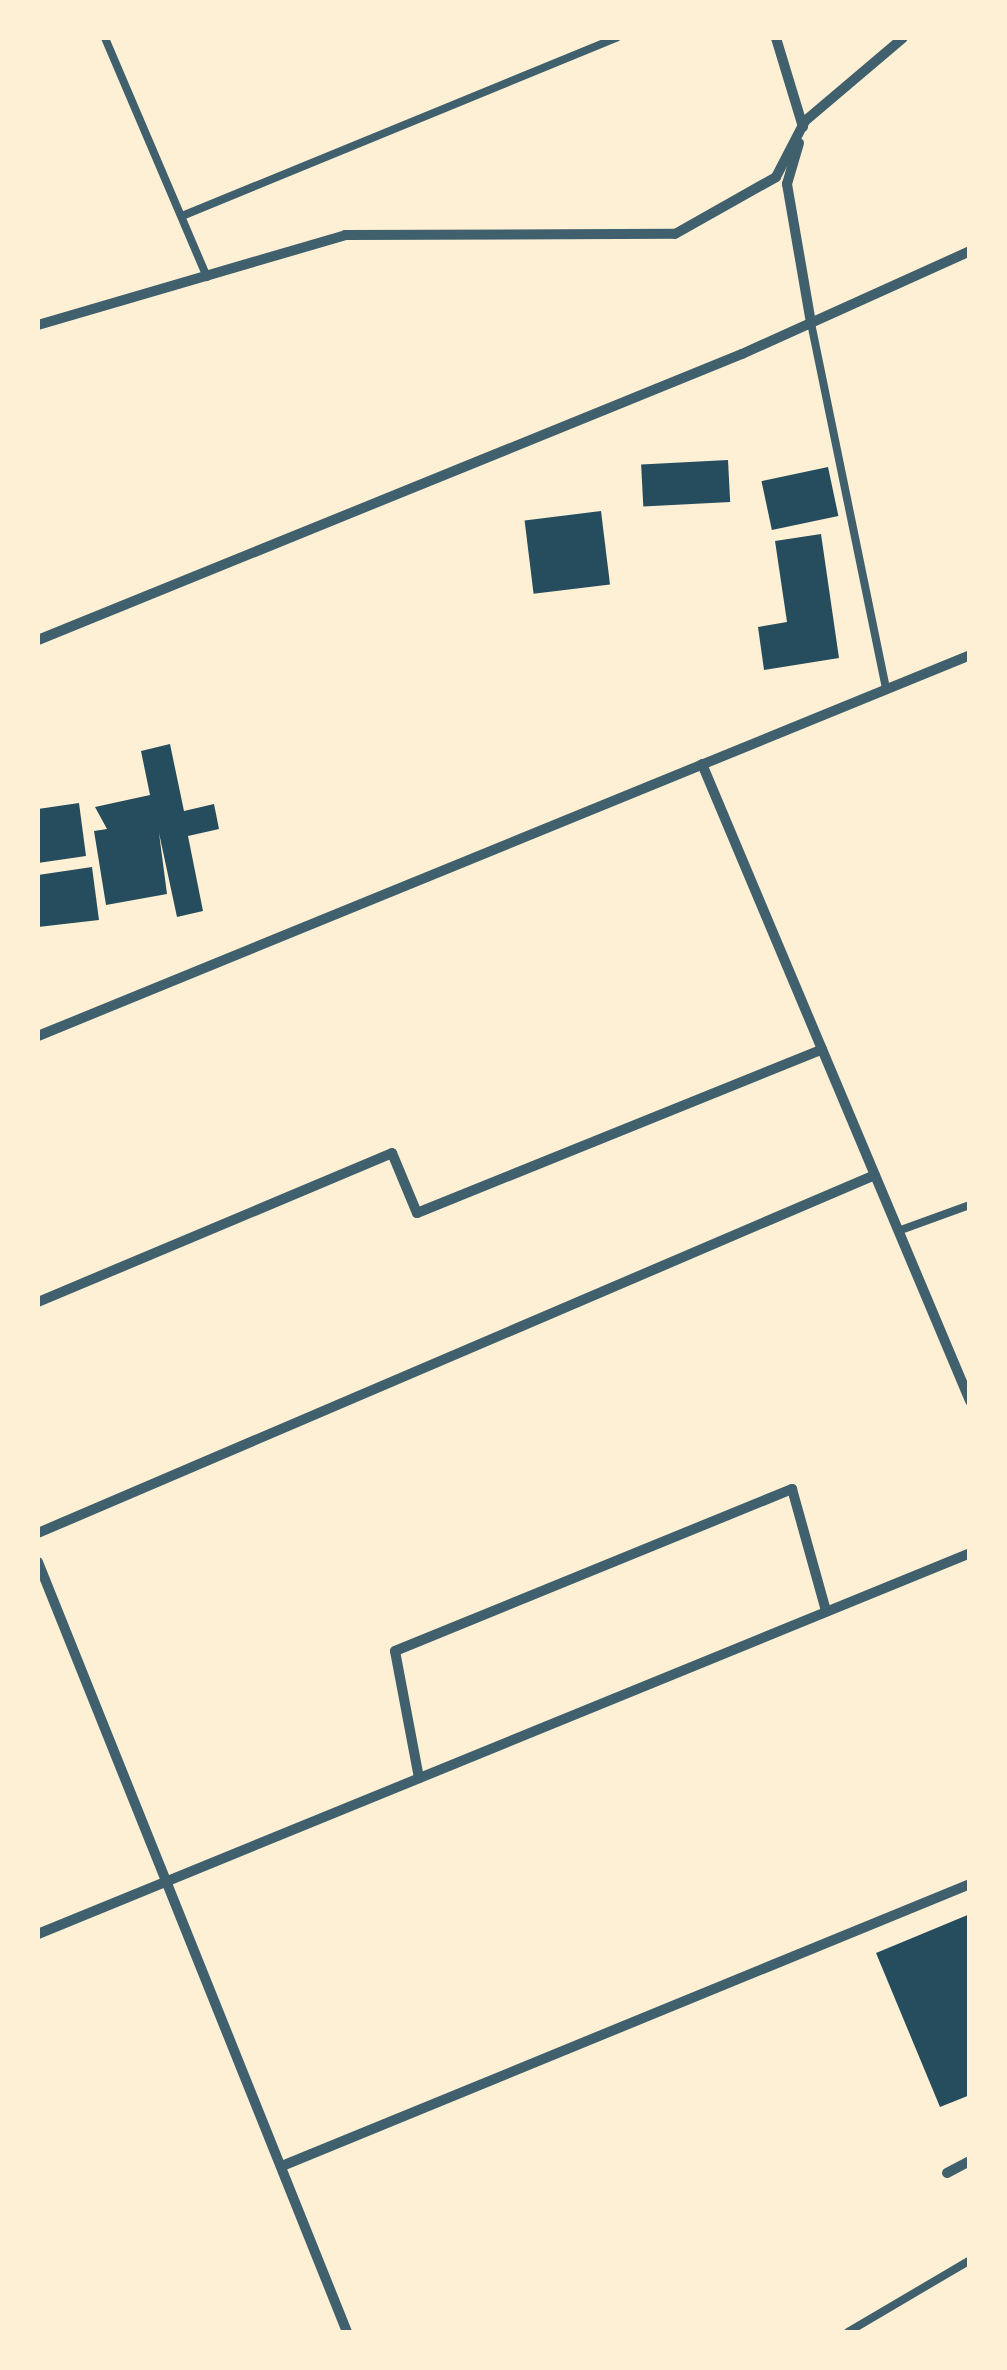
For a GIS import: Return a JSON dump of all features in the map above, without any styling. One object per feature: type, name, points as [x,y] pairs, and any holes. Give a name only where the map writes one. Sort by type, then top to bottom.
[{"type":"street","points":[[776,38],[805,121],[788,184],[811,323]]},
{"type":"street","points":[[38,324],[345,235],[676,234],[776,177],[805,121],[903,38]]},
{"type":"street","points":[[38,640],[811,323],[970,251]]},
{"type":"street","points":[[38,1036],[970,655]]},
{"type":"street","points":[[702,764],[970,1401]]},
{"type":"street","points":[[38,1302],[392,1153],[418,1213],[822,1050]]},
{"type":"street","points":[[38,1533],[874,1175]]},
{"type":"street","points":[[419,1778],[394,1651],[792,1489],[826,1612]]},
{"type":"street","points":[[38,1934],[970,1553]]},
{"type":"street","points":[[38,1562],[347,2332]]},
{"type":"street","points":[[282,2166],[970,1884]]},
{"type":"street","points":[[947,2173],[970,2161]]},
{"type":"lane","points":[[105,38],[208,277]]},
{"type":"lane","points":[[182,216],[618,38]]},
{"type":"lane","points":[[811,323],[886,689]]},
{"type":"lane","points":[[898,1232],[970,1205]]},
{"type":"lane","points":[[848,2332],[970,2260]]},
{"type":"building","points":[[728,460],[730,502],[643,506],[641,465]]},
{"type":"building","points":[[828,467],[838,516],[772,530],[761,481]]},
{"type":"building","points":[[601,511],[610,584],[534,594],[525,520]]},
{"type":"building","points":[[821,534],[839,658],[764,670],[758,627],[787,622],[775,541]]},
{"type":"building","points":[[170,744],[184,811],[214,804],[219,829],[188,836],[203,911],[177,917],[159,833],[167,894],[106,905],[94,831],[107,829],[95,807],[150,795],[141,751]]},
{"type":"building","points":[[79,803],[86,856],[38,863],[38,809]]},
{"type":"building","points":[[92,867],[99,920],[38,927],[38,875]]},
{"type":"building","points":[[970,1914],[970,2095],[940,2107],[876,1953]]}]
